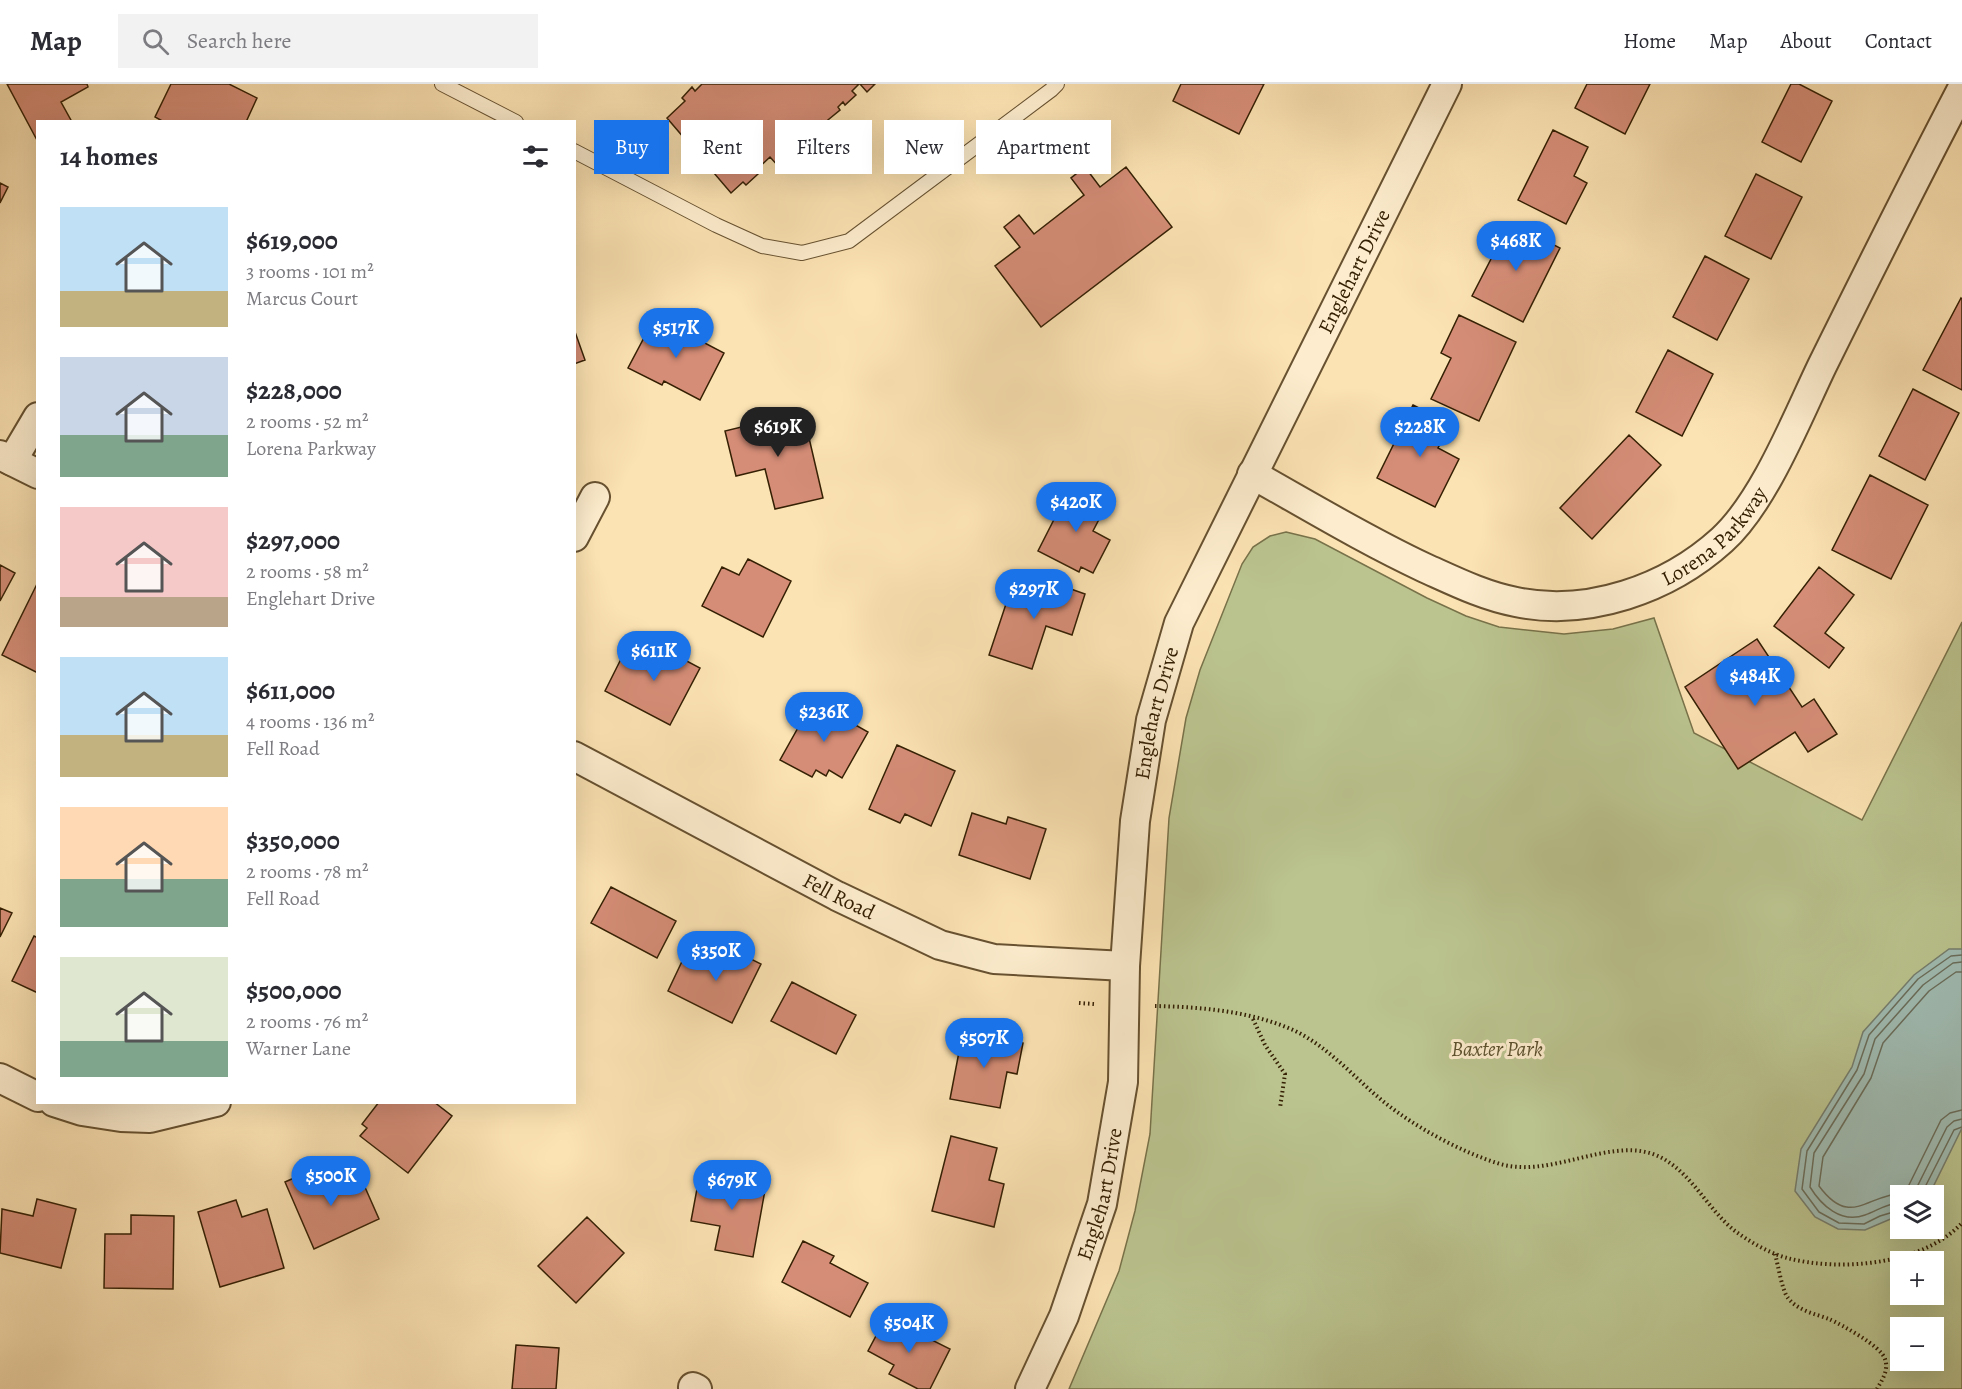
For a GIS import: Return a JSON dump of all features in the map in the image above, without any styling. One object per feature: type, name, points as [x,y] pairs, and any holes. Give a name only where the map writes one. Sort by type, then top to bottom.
[{"type":"street","name":"Englehart Drive","points":[[1030,1389],[1064,1316],[1102,1204],[1123,1082],[1125,966],[1135,821],[1151,720],[1179,623],[1447,84]]},
{"type":"street","name":"Lorena Parkway","points":[[1252,474],[1380,547],[1467,587],[1517,603],[1567,606],[1626,596],[1677,574],[1723,540],[1751,505],[1774,465],[1882,244],[1962,89]]},
{"type":"street","points":[[36,420],[6,458],[36,473]]},
{"type":"street","points":[[576,533],[595,497]]},
{"type":"street","name":"Fell Road","points":[[576,757],[837,896],[940,945],[994,959],[1125,966]]},
{"type":"street","points":[[0,1078],[36,1097]]},
{"type":"street","points":[[60,1104],[82,1111],[121,1117],[150,1118],[208,1104]]},
{"type":"lane","points":[[442,84],[512,120]]},
{"type":"lane","points":[[576,152],[716,225],[762,246],[802,254],[849,241],[1057,84]]},
{"type":"path","points":[[1161,1006],[1237,1013],[1293,1030],[1348,1069],[1399,1114],[1466,1152],[1499,1164],[1518,1167],[1556,1165],[1603,1153],[1652,1154],[1678,1169],[1720,1218],[1737,1232],[1764,1249],[1786,1258],[1838,1264],[1905,1256],[1927,1249],[1943,1240],[1962,1223]]},
{"type":"path","points":[[1253,1018],[1264,1045],[1286,1074],[1280,1108]]},
{"type":"path","points":[[1775,1253],[1788,1298],[1807,1312],[1830,1320],[1876,1347],[1885,1358],[1886,1372],[1877,1389]]},
{"type":"green space","name":"Baxter Park","points":[[1286,532],[1315,539],[1427,598],[1466,616],[1499,627],[1564,634],[1613,629],[1654,618],[1694,733],[1862,820],[1962,622],[1962,1389],[1069,1389],[1119,1271],[1135,1211],[1150,1134],[1169,818],[1186,718],[1200,670],[1242,564],[1253,547],[1270,536]]},
{"type":"water","points":[[1949,949],[1962,949],[1962,1128],[1934,1185],[1890,1185],[1890,1219],[1865,1230],[1838,1229],[1815,1217],[1795,1191],[1801,1149],[1852,1067],[1863,1032],[1914,975]]},
{"type":"building","points":[[7,84],[87,84],[88,87],[61,102],[71,120],[36,120],[36,138]]},
{"type":"building","points":[[171,84],[229,84],[257,98],[247,120],[160,120],[155,117]]},
{"type":"building","points":[[702,84],[859,84],[852,91],[856,95],[845,105],[843,102],[838,107],[840,110],[828,120],[775,120],[775,162],[770,157],[763,164],[763,120],[681,120],[681,134],[667,118],[685,101],[682,98],[692,87],[695,91]]},
{"type":"building","points":[[860,84],[875,84],[867,92]]},
{"type":"building","points":[[1181,84],[1264,84],[1239,134],[1173,101]]},
{"type":"building","points":[[1587,84],[1650,84],[1625,134],[1575,108]]},
{"type":"building","points":[[1791,84],[1799,84],[1832,101],[1801,162],[1762,142]]},
{"type":"building","points":[[1553,130],[1588,147],[1574,176],[1587,183],[1566,224],[1518,200]]},
{"type":"building","points":[[1126,167],[1172,227],[1041,327],[995,266],[1020,247],[1004,227],[1019,215],[1034,234],[1084,195],[1071,178],[1076,174],[1090,174],[1100,187]]},
{"type":"building","points":[[715,174],[758,174],[746,185],[743,182],[731,193]]},
{"type":"building","points":[[1756,174],[1802,197],[1771,259],[1725,236]]},
{"type":"building","points":[[0,183],[8,187],[0,203]]},
{"type":"building","points":[[1510,222],[1560,248],[1523,322],[1472,296]]},
{"type":"building","points":[[1705,256],[1749,279],[1717,340],[1673,317]]},
{"type":"building","points":[[1962,299],[1962,390],[1923,370]]},
{"type":"building","points":[[1459,315],[1516,342],[1479,421],[1431,399],[1451,358],[1441,353]]},
{"type":"building","points":[[655,317],[724,353],[700,400],[664,381],[662,385],[628,368]]},
{"type":"building","points":[[576,335],[585,360],[576,363]]},
{"type":"building","points":[[1668,350],[1713,374],[1682,436],[1636,412]]},
{"type":"building","points":[[1913,389],[1959,413],[1925,480],[1879,456]]},
{"type":"building","points":[[1413,405],[1451,424],[1438,448],[1459,459],[1435,507],[1377,478]]},
{"type":"building","points":[[803,412],[823,498],[775,509],[765,469],[736,476],[725,431]]},
{"type":"building","points":[[1629,435],[1661,465],[1592,539],[1560,508]]},
{"type":"building","points":[[1870,475],[1928,505],[1891,579],[1832,550]]},
{"type":"building","points":[[1071,486],[1107,504],[1093,531],[1110,540],[1093,573],[1081,567],[1079,572],[1038,551]]},
{"type":"building","points":[[748,559],[791,581],[763,637],[702,606],[722,567],[739,575]]},
{"type":"building","points":[[0,565],[15,573],[0,601]]},
{"type":"building","points":[[1819,567],[1854,595],[1825,633],[1844,648],[1829,668],[1774,626]]},
{"type":"building","points":[[1014,580],[1048,591],[1051,582],[1085,594],[1072,635],[1046,626],[1032,669],[989,655]]},
{"type":"building","points":[[36,586],[36,672],[2,655]]},
{"type":"building","points":[[1757,639],[1802,707],[1814,699],[1837,734],[1808,752],[1795,732],[1738,769],[1685,687]]},
{"type":"building","points":[[649,641],[700,668],[670,725],[605,691],[623,655],[637,663]]},
{"type":"building","points":[[813,701],[868,732],[842,778],[829,770],[826,776],[816,770],[812,777],[780,760]]},
{"type":"building","points":[[897,745],[955,771],[931,826],[905,814],[900,823],[869,809]]},
{"type":"building","points":[[972,813],[1006,824],[1008,817],[1046,829],[1030,879],[959,855]]},
{"type":"building","points":[[611,887],[676,921],[657,958],[591,923]]},
{"type":"building","points":[[0,908],[12,913],[0,937]]},
{"type":"building","points":[[34,936],[36,937],[36,992],[12,981]]},
{"type":"building","points":[[721,944],[761,964],[732,1023],[668,991],[686,953],[711,965]]},
{"type":"building","points":[[792,982],[856,1015],[836,1054],[771,1021]]},
{"type":"building","points":[[963,1031],[1023,1043],[1017,1074],[1007,1072],[1000,1108],[950,1099]]},
{"type":"building","points":[[377,1104],[437,1104],[452,1116],[408,1173],[360,1136],[367,1128],[362,1124]]},
{"type":"building","points":[[951,1136],[997,1148],[989,1180],[1004,1184],[994,1227],[932,1211]]},
{"type":"building","points":[[317,1168],[327,1191],[360,1176],[379,1219],[314,1249],[285,1182]]},
{"type":"building","points":[[729,1172],[767,1179],[753,1257],[715,1250],[720,1226],[691,1221],[699,1178],[727,1183]]},
{"type":"building","points":[[37,1199],[76,1209],[61,1268],[0,1253],[2,1209],[33,1216]]},
{"type":"building","points":[[236,1200],[242,1217],[267,1209],[284,1268],[220,1287],[198,1212]]},
{"type":"building","points":[[131,1215],[174,1216],[173,1289],[104,1288],[105,1234],[131,1234]]},
{"type":"building","points":[[587,1217],[624,1253],[576,1303],[538,1266]]},
{"type":"building","points":[[803,1241],[834,1256],[830,1263],[868,1283],[850,1317],[782,1282]]},
{"type":"building","points":[[886,1317],[950,1349],[930,1389],[918,1389],[889,1374],[894,1365],[868,1351]]},
{"type":"building","points":[[516,1345],[559,1348],[556,1389],[512,1389]]}]
